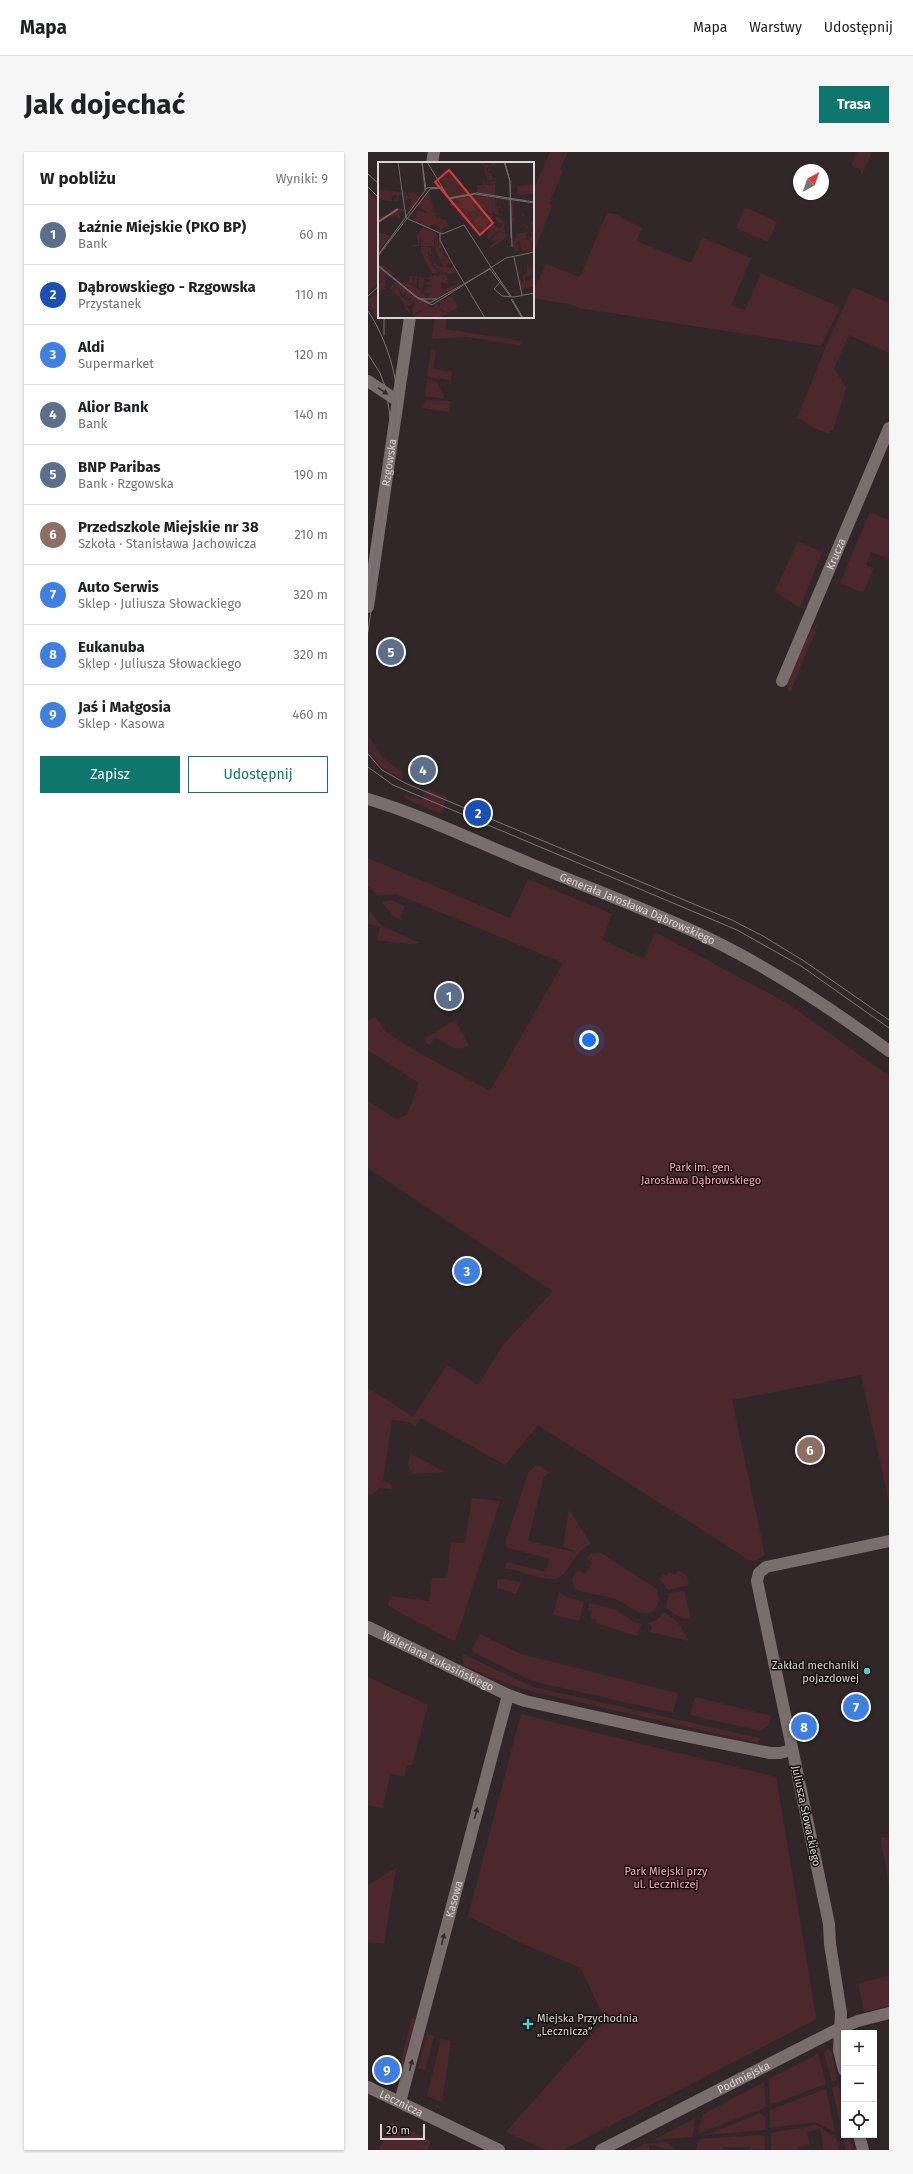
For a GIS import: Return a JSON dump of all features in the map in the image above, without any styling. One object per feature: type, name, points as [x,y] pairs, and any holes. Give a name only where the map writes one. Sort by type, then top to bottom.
[{"type":"street","points":[[432,162],[434,152]]},
{"type":"street","name":"Rzgowska","points":[[368,607],[410,318]]},
{"type":"street","points":[[368,381],[398,401]]},
{"type":"street","name":"Krucza","points":[[782,681],[889,428]]},
{"type":"street","name":"Generała Jarosława Dąbrowskiego","points":[[368,800],[436,825],[710,939],[809,995],[889,1051]]},
{"type":"street","name":"Juliusza Słowackiego","points":[[843,2066],[839,2050],[841,2013],[830,1944],[829,1924],[757,1581],[759,1572],[766,1567],[889,1541]]},
{"type":"street","name":"Waleriana Łukasińskiego","points":[[368,1627],[508,1695],[525,1701],[618,1722],[770,1753],[780,1753],[792,1750]]},
{"type":"street","name":"Kasowa","points":[[400,2102],[508,1695]]},
{"type":"street","name":"Podmiejska","points":[[601,2150],[840,2028],[858,2021],[889,2013]]},
{"type":"street","name":"Lecznicza","points":[[368,2088],[400,2102],[473,2145],[499,2150]]},
{"type":"street","points":[[860,2138],[863,2150]]},
{"type":"green space","points":[[550,152],[568,152],[560,169],[563,171],[549,204],[552,206],[534,252],[534,189]]},
{"type":"green space","points":[[857,152],[872,152],[862,175],[860,169],[851,165]]},
{"type":"green space","points":[[368,191],[378,202],[378,282],[368,292]]},
{"type":"green space","points":[[745,207],[777,222],[768,242],[736,228]]},
{"type":"green space","points":[[607,213],[615,214],[642,228],[636,241],[691,263],[702,237],[751,258],[731,306],[745,310],[761,273],[840,307],[821,346],[579,308],[574,305],[534,298],[534,290],[546,264],[580,277]]},
{"type":"green space","points":[[853,287],[889,303],[889,353],[849,335],[834,368],[846,388],[833,430],[828,433],[816,429],[797,418],[827,344]]},
{"type":"green space","points":[[378,292],[378,318],[380,318],[380,323],[368,305],[368,300]]},
{"type":"green space","points":[[435,318],[447,318],[445,329],[521,341],[520,345],[467,337],[432,339]]},
{"type":"green space","points":[[431,349],[436,350],[433,369],[452,372],[451,380],[427,377]]},
{"type":"green space","points":[[427,379],[437,382],[445,399],[425,396]]},
{"type":"green space","points":[[425,400],[451,401],[449,412],[423,408]]},
{"type":"green space","points":[[870,512],[889,520],[889,559],[871,552],[866,565],[874,568],[863,593],[840,583]]},
{"type":"green space","points":[[798,541],[822,552],[800,608],[775,591]]},
{"type":"green space","points":[[818,624],[790,693],[787,689],[787,684],[810,629]]},
{"type":"green space","points":[[368,735],[382,757],[402,772],[402,779],[387,771],[373,757],[370,751]]},
{"type":"green space","points":[[427,789],[447,797],[441,814],[406,799],[404,796],[422,800]]},
{"type":"green space","name":"Park im. gen. Jarosława Dąbrowskiego","points":[[368,858],[510,918],[528,879],[612,914],[602,940],[644,959],[655,932],[787,1003],[889,1076],[889,1501],[861,1375],[732,1400],[765,1555],[755,1561],[749,1560],[538,1425],[505,1465],[421,1418],[415,1427],[409,1422],[392,1420],[383,1481],[390,1483],[393,1489],[379,1488],[373,1495],[368,1494],[368,1388],[413,1417],[447,1365],[478,1385],[503,1345],[553,1291],[368,1168],[368,1101],[396,1119],[407,1115],[419,1083],[368,1050],[368,1021],[375,1017],[386,1032],[412,1049],[490,1091],[563,963],[396,894],[377,895],[368,886]]},
{"type":"green space","points":[[391,900],[405,906],[399,919],[393,916],[382,902]]},
{"type":"green space","points":[[370,911],[382,926],[420,943],[409,944],[377,940],[380,927],[368,924]]},
{"type":"green space","points":[[455,1020],[469,1045],[460,1049],[452,1047],[435,1037],[430,1045],[426,1043],[426,1038]]},
{"type":"green space","points":[[410,1453],[445,1472],[413,1474],[408,1466]]},
{"type":"green space","points":[[535,1466],[540,1466],[549,1472],[546,1476],[544,1476],[528,1541],[574,1552],[574,1550],[563,1547],[569,1510],[591,1544],[579,1552],[563,1574],[554,1579],[542,1578],[511,1569],[505,1569],[507,1562],[546,1572],[550,1559],[508,1548],[505,1543],[528,1473]]},
{"type":"green space","points":[[472,1498],[500,1501],[462,1621],[454,1641],[388,1606],[390,1596],[429,1601],[432,1578],[447,1578],[451,1542],[465,1543]]},
{"type":"green space","points":[[601,1553],[657,1589],[659,1600],[655,1608],[650,1613],[638,1612],[613,1598],[583,1592],[574,1588],[572,1578],[578,1570],[585,1574],[592,1563],[586,1558],[591,1554]]},
{"type":"green space","points":[[678,1570],[687,1576],[689,1585],[668,1590],[659,1578],[662,1574],[666,1576],[669,1572],[675,1575]]},
{"type":"green space","points":[[504,1579],[521,1582],[516,1594],[497,1588],[497,1580]]},
{"type":"green space","points":[[684,1591],[691,1618],[683,1619],[666,1608],[669,1593]]},
{"type":"green space","points":[[559,1592],[567,1597],[584,1602],[579,1621],[553,1615]]},
{"type":"green space","points":[[589,1603],[614,1609],[634,1622],[642,1624],[637,1636],[596,1623],[597,1620],[590,1618],[592,1611],[588,1610]]},
{"type":"green space","points":[[664,1612],[677,1621],[689,1641],[650,1632],[652,1626],[648,1623],[657,1620]]},
{"type":"green space","points":[[480,1634],[521,1654],[678,1693],[673,1713],[532,1681],[473,1652],[472,1650]]},
{"type":"green space","points":[[463,1654],[533,1687],[759,1738],[758,1743],[531,1691],[508,1684],[463,1665]]},
{"type":"green space","points":[[368,1677],[428,1705],[412,1765],[407,1765],[404,1777],[390,1773],[383,1808],[368,1805]]},
{"type":"green space","points":[[695,1697],[772,1716],[768,1726],[761,1731],[690,1715]]},
{"type":"green space","name":"Park Miejski przy ul. Leczniczej","points":[[521,1714],[776,1777],[816,2018],[811,2022],[563,2150],[546,2150],[506,2132],[605,2020],[581,1968],[521,1943],[468,1916]]},
{"type":"green space","points":[[889,1837],[889,1884],[881,1838]]},
{"type":"green space","points":[[396,1868],[384,1944],[368,1942],[368,1885]]},
{"type":"green space","points":[[889,1976],[889,2006],[864,2012],[858,1983]]},
{"type":"green space","points":[[412,2018],[418,2021],[401,2081],[396,2080]]},
{"type":"green space","points":[[427,2034],[434,2036],[425,2070],[418,2068]]},
{"type":"green space","points":[[441,2039],[451,2041],[442,2102],[427,2096]]},
{"type":"green space","points":[[828,2049],[832,2053],[837,2080],[832,2082],[824,2053]]},
{"type":"green space","points":[[818,2054],[826,2084],[770,2105],[769,2079]]},
{"type":"green space","points":[[764,2082],[766,2106],[764,2108],[700,2133],[698,2131],[703,2114]]},
{"type":"green space","points":[[839,2085],[841,2094],[841,2128],[832,2088]]},
{"type":"green space","points":[[826,2089],[835,2132],[815,2122],[770,2128],[770,2110]]},
{"type":"green space","points":[[760,2113],[766,2118],[765,2130],[706,2135]]},
{"type":"green space","points":[[695,2118],[693,2135],[691,2137],[655,2139]]},
{"type":"green space","points":[[391,2121],[431,2141],[427,2150],[379,2150]]},
{"type":"green space","points":[[816,2125],[836,2138],[839,2150],[824,2150],[820,2129],[807,2132],[810,2145],[797,2147],[798,2150],[771,2150],[771,2133]]},
{"type":"green space","points":[[761,2135],[765,2137],[765,2150],[750,2150],[750,2147],[723,2147],[723,2150],[696,2150],[699,2139]]},
{"type":"green space","points":[[843,2138],[850,2138],[853,2150],[846,2150]]},
{"type":"green space","points":[[667,2142],[675,2150],[650,2145],[649,2150],[633,2150],[644,2144]]},
{"type":"tram line","points":[[368,174],[378,183]]},
{"type":"tram line","points":[[368,187],[378,197]]},
{"type":"tram line","points":[[368,296],[378,287]]},
{"type":"tram line","points":[[368,311],[381,334],[394,372],[399,412],[368,632]]},
{"type":"tram line","points":[[384,318],[384,335]]},
{"type":"tram line","points":[[368,354],[380,373],[386,389],[391,424],[368,584]]},
{"type":"tram line","points":[[368,754],[382,770],[405,783],[732,920],[763,936],[804,961],[889,1020]]},
{"type":"tram line","points":[[368,767],[393,785],[737,930],[801,966],[889,1028]]},
{"type":"place","name":"BNP Paribas","points":[[391,652]]},
{"type":"place","name":"Alior Bank","points":[[423,770]]},
{"type":"place","name":"Dąbrowskiego - Rzgowska","points":[[478,813]]},
{"type":"place","name":"Łaźnie Miejskie (PKO BP)","points":[[449,996]]},
{"type":"place","name":"Aldi","points":[[467,1271]]},
{"type":"place","name":"Przedszkole Miejskie nr 38","points":[[810,1450]]},
{"type":"place","name":"Zakład mechaniki pojazdowej","points":[[867,1671]]},
{"type":"place","name":"Auto Serwis","points":[[856,1707]]},
{"type":"place","name":"Eukanuba","points":[[804,1727]]},
{"type":"place","name":"Miejska Przychodnia „Lecznicza”","points":[[528,2024]]},
{"type":"place","name":"Jaś i Małgosia","points":[[387,2070]]}]
